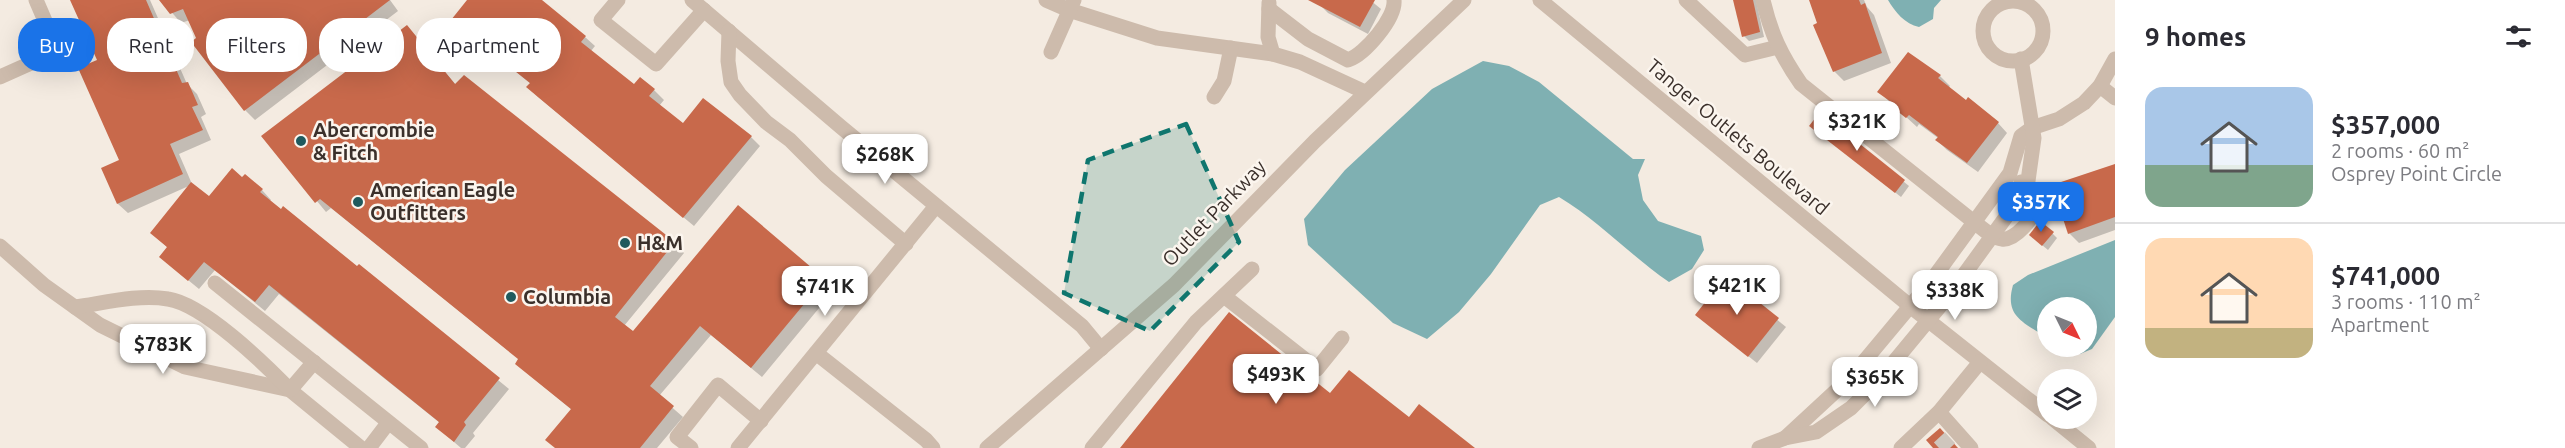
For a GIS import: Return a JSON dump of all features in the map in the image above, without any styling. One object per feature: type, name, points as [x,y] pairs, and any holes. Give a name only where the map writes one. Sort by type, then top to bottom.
[{"type":"street","points":[[0,77],[58,51],[36,0]]},
{"type":"street","points":[[618,0],[601,20],[656,64],[704,10]]},
{"type":"street","points":[[692,0],[1082,326],[1101,349]]},
{"type":"street","points":[[1046,0],[1072,5],[1157,38],[1273,54],[1300,62],[1365,92]]},
{"type":"street","points":[[1269,5],[1308,39],[1348,60],[1358,57],[1368,45],[1395,8],[1394,0]]},
{"type":"street","name":"Outlet Parkway","points":[[987,448],[1174,285],[1224,231],[1365,92],[1464,0]]},
{"type":"street","name":"Tanger Outlets Boulevard","points":[[1540,0],[1980,362]]},
{"type":"street","points":[[1686,0],[1745,55],[1778,47]]},
{"type":"street","points":[[1763,0],[1771,33],[1801,84],[1974,222],[2001,239],[2009,239],[2018,233],[2034,212],[2036,203],[2027,188],[2010,173]]},
{"type":"street","points":[[1051,52],[1072,5]]},
{"type":"street","points":[[1269,5],[1268,37],[1273,54]]},
{"type":"street","points":[[729,32],[728,61],[731,82],[740,95],[766,122],[790,140],[826,176],[906,244]]},
{"type":"street","points":[[1214,97],[1224,81],[1231,48]]},
{"type":"street","points":[[2021,59],[2034,138],[2027,188]]},
{"type":"street","points":[[1785,438],[1851,377],[1910,306],[2010,173],[2021,136],[2032,128],[2059,119],[2084,103],[2100,86],[2115,59]]},
{"type":"street","points":[[2100,86],[2115,98]]},
{"type":"street","points":[[738,448],[936,206]]},
{"type":"street","points":[[1759,448],[1785,438],[1816,432],[1851,408],[1880,380],[1950,294],[1992,235]]},
{"type":"street","points":[[0,246],[44,285],[100,325],[185,367],[290,390]]},
{"type":"street","points":[[1092,448],[1196,322],[1252,269]]},
{"type":"street","points":[[215,283],[421,448]]},
{"type":"street","points":[[1224,296],[1317,369],[1342,338]]},
{"type":"street","points":[[75,307],[134,299],[168,298],[194,309],[259,358],[290,390],[362,448]]},
{"type":"street","points":[[816,352],[933,448]]},
{"type":"street","points":[[290,390],[314,362]]},
{"type":"street","points":[[1905,447],[1939,412],[1980,362],[2037,406]]},
{"type":"street","points":[[691,448],[677,437],[718,385],[760,421]]},
{"type":"street","points":[[1939,412],[1954,434],[1971,448]]},
{"type":"street","points":[[369,448],[388,423]]},
{"type":"street","points":[[2066,429],[2089,448]]},
{"type":"highlighted area","points":[[1186,124],[1239,242],[1150,331],[1064,293],[1088,160]]},
{"type":"water","points":[[1888,0],[1941,0],[1934,8],[1933,19],[1919,27],[1901,17]]},
{"type":"water","points":[[1483,61],[1509,66],[1539,82],[1633,159],[1645,159],[1638,175],[1643,200],[1658,221],[1701,236],[1704,250],[1692,269],[1669,282],[1574,206],[1559,197],[1540,205],[1491,274],[1459,312],[1427,339],[1393,323],[1308,245],[1304,219],[1345,170],[1432,89]]},
{"type":"water","points":[[2115,240],[2115,317],[2097,342],[2097,297],[2037,297],[2037,331],[2018,318],[2011,305],[2013,285],[2028,275]]},
{"type":"building","points":[[70,0],[146,0],[154,18],[107,18],[107,72],[177,72],[182,83],[188,82],[198,105],[192,107],[203,130],[170,144],[183,174],[117,204],[101,168],[119,160],[80,72],[95,72],[95,61],[97,60],[95,18],[78,18]]},
{"type":"building","points":[[159,0],[390,0],[366,18],[319,18],[319,54],[307,63],[307,18],[206,18],[206,62],[194,46],[196,38],[194,18],[187,18],[183,9],[170,14]]},
{"type":"building","points":[[467,0],[542,0],[586,36],[581,42],[634,84],[640,77],[655,89],[649,96],[683,123],[703,98],[752,136],[683,218],[526,87],[530,83],[516,72],[561,72],[561,18],[453,18]]},
{"type":"building","points":[[1308,0],[1375,0],[1360,27]]},
{"type":"building","points":[[1733,0],[1753,0],[1760,32],[1742,37]]},
{"type":"building","points":[[1809,0],[1859,0],[1861,5],[1865,3],[1882,53],[1833,72],[1813,25],[1817,23]]},
{"type":"building","points":[[407,25],[416,36],[416,72],[445,72],[455,84],[464,75],[675,242],[615,317],[633,331],[738,205],[825,279],[751,368],[700,326],[650,386],[674,406],[640,448],[555,448],[545,440],[571,409],[515,364],[518,359],[320,199],[315,203],[261,136],[345,72],[404,72],[404,27]]},
{"type":"building","points":[[1908,52],[1941,75],[1938,78],[1966,100],[1968,97],[1999,122],[1967,163],[1935,140],[1938,137],[1909,115],[1906,118],[1892,107],[1894,104],[1877,92]]},
{"type":"building","points":[[214,72],[295,72],[244,111]]},
{"type":"building","points":[[1820,112],[1905,180],[1895,193],[1809,126]]},
{"type":"building","points":[[2115,164],[2115,217],[2068,234],[2052,185]]},
{"type":"building","points":[[232,168],[242,177],[245,174],[263,189],[260,192],[281,209],[283,206],[357,266],[359,264],[500,378],[464,422],[466,425],[454,442],[435,427],[439,422],[269,285],[255,302],[204,262],[188,281],[159,257],[167,247],[150,233],[191,182],[209,196]]},
{"type":"building","points":[[2040,221],[2054,232],[2042,246],[2029,235]]},
{"type":"building","points":[[1726,276],[1779,318],[1748,357],[1695,315]]},
{"type":"building","points":[[1229,312],[1330,393],[1349,370],[1409,417],[1419,404],[1475,448],[1120,448]]},
{"type":"building","points":[[1940,428],[1958,448],[1933,448],[1926,440]]},
{"type":"tunnel","points":[[1939,448],[1952,436]]},
{"type":"place","name":"Abercrombie & Fitch","points":[[301,141]]},
{"type":"place","name":"American Eagle Outfitters","points":[[358,202]]},
{"type":"place","name":"H&M","points":[[625,243]]},
{"type":"place","name":"Columbia","points":[[511,297]]}]
